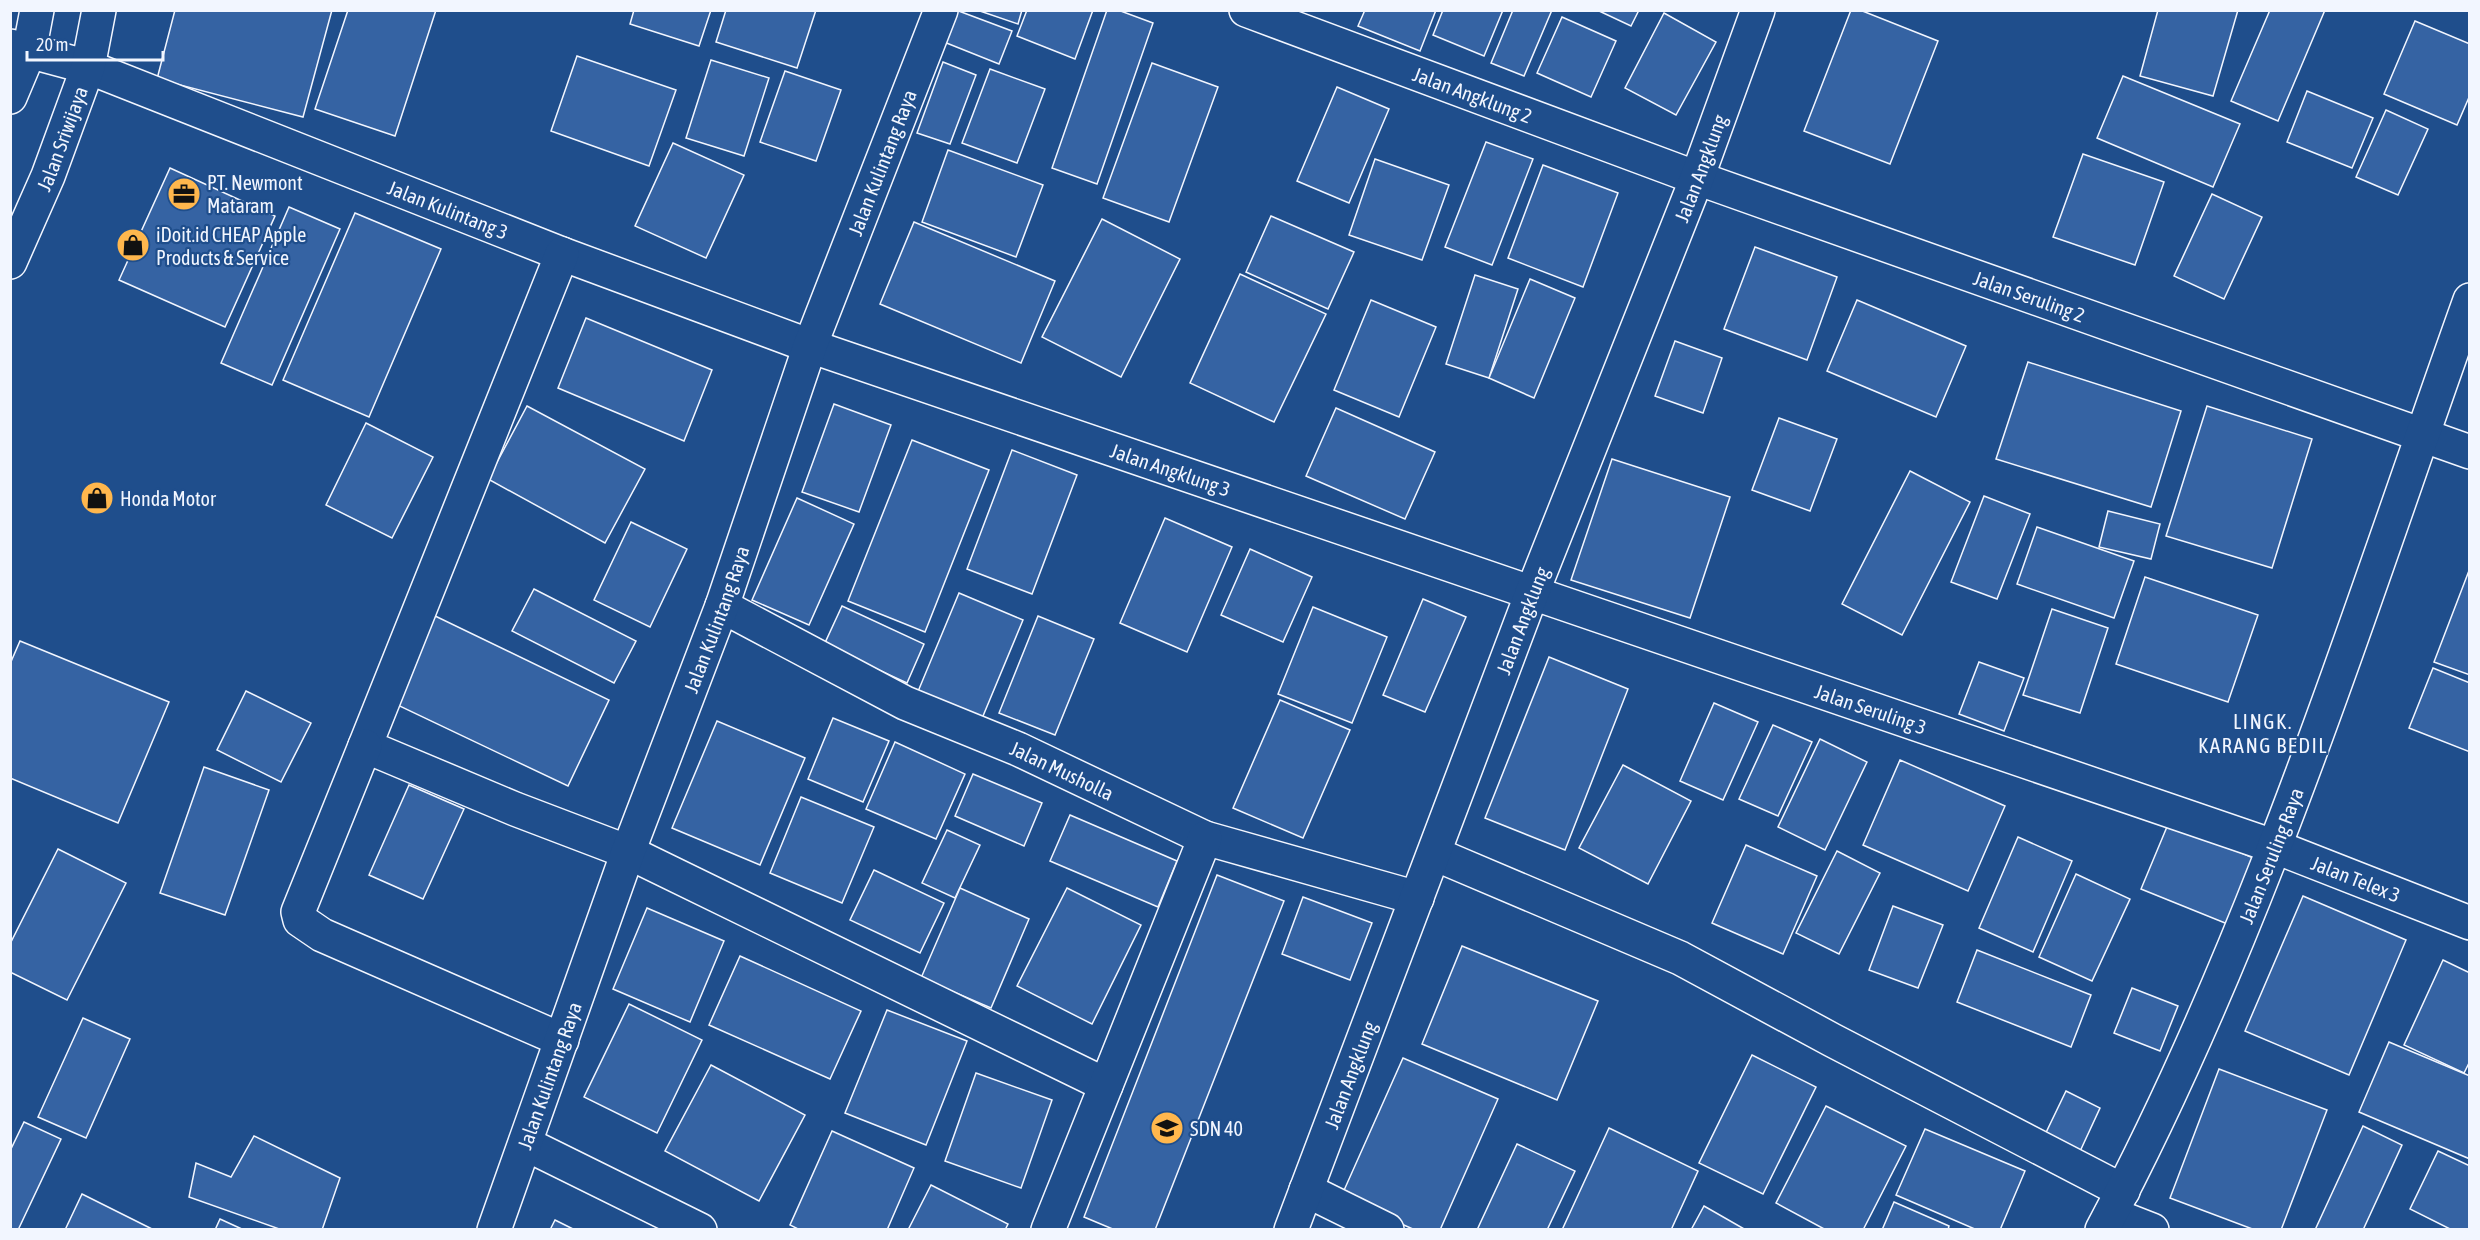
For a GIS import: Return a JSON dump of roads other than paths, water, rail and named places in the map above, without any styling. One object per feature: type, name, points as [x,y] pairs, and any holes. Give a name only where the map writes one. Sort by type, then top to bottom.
[{"type":"street","points":[[10,97],[20,49],[37,10]]},
{"type":"street","name":"Jalan Sriwijaya","points":[[10,262],[48,176],[88,67],[99,10]]},
{"type":"street","name":"Jalan Kulintang Raya","points":[[494,1230],[628,852],[722,606],[810,346],[942,10]]},
{"type":"street","name":"Jalan Angklung 2","points":[[1246,10],[1697,178]]},
{"type":"street","name":"Jalan Angklung","points":[[1291,1230],[1532,593],[1697,178],[1758,10]]},
{"type":"street","name":"Jalan Kulintang 3","points":[[20,49],[88,67],[562,254],[810,346]]},
{"type":"street","name":"Jalan Seruling 2","points":[[1697,178],[2469,452]]},
{"type":"street","points":[[562,254],[298,912],[300,920],[321,935],[562,1040]]},
{"type":"street","name":"Jalan Seruling Raya","points":[[2112,1212],[2190,1050],[2276,847],[2469,300]]},
{"type":"street","name":"Jalan Angklung 3","points":[[810,346],[1532,593]]},
{"type":"street","name":"Jalan Seruling 3","points":[[1532,593],[2208,825]]},
{"type":"street","name":"Jalan Musholla","points":[[722,606],[905,703],[1018,748],[1205,838],[1417,898]]},
{"type":"street","points":[[365,746],[515,809],[628,852],[1106,1085]]},
{"type":"street","name":"Jalan Telex 3","points":[[2208,825],[2276,847],[2469,923]]},
{"type":"street","points":[[1048,1230],[1205,838]]},
{"type":"street","points":[[1435,854],[1680,958],[1832,1040],[2112,1212],[2152,1230]]},
{"type":"street","points":[[526,1144],[700,1230]]},
{"type":"street","points":[[1306,1190],[1387,1230]]},
{"type":"place","name":"PT. Newmont Mataram","points":[[184,194]]},
{"type":"place","name":"iDoit.id CHEAP Apple Products & Service","points":[[133,245]]},
{"type":"place","name":"Honda Motor","points":[[97,498]]},
{"type":"place","name":"SDN 40","points":[[1167,1128]]},
{"type":"district","name":"LINGK. KARANG BEDIL","points":[[2263,733]]}]
